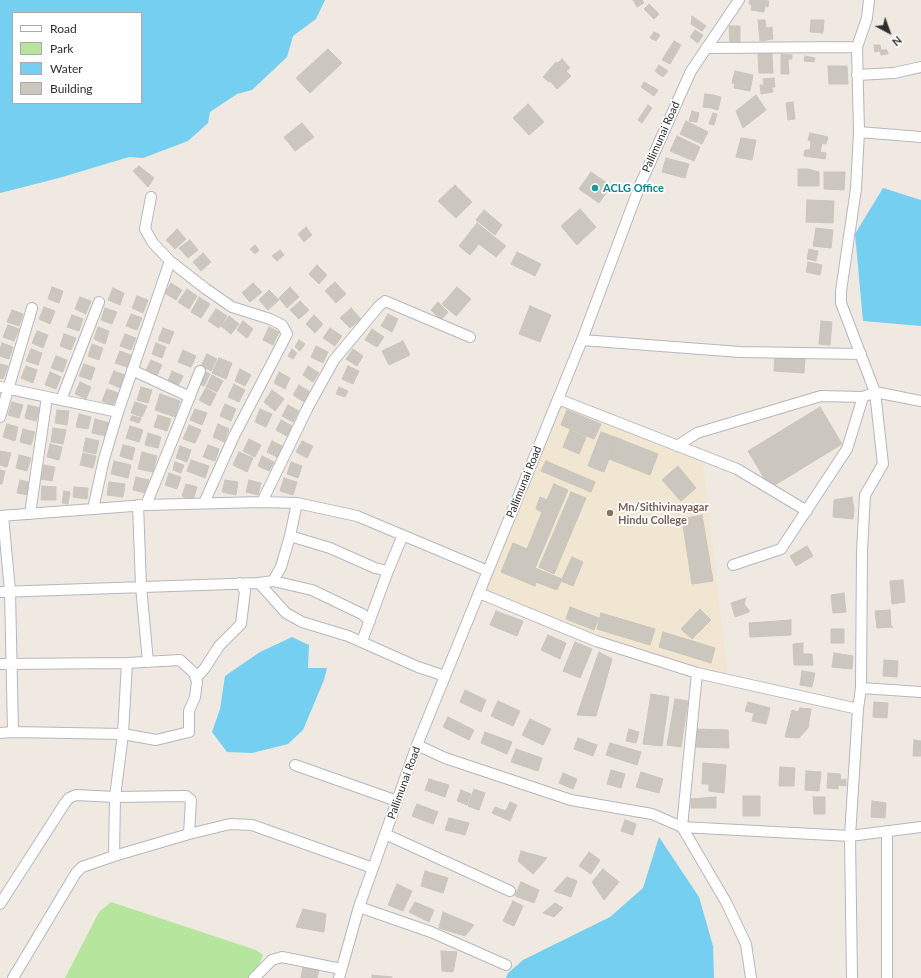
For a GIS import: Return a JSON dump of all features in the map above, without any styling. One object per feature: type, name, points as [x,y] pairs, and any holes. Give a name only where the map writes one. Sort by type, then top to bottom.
[{"type":"street","name":"Pallimunai Road","points":[[340,974],[359,907],[417,745],[582,340],[640,185],[691,71],[739,0]]},
{"type":"street","points":[[852,978],[850,836],[858,709],[861,688],[864,495],[883,464],[874,392],[841,304],[841,291],[856,189],[859,132],[857,47],[867,18],[869,0]]},
{"type":"street","points":[[706,48],[857,47]]},
{"type":"street","points":[[857,75],[894,73],[921,68]]},
{"type":"street","points":[[859,132],[921,137]]},
{"type":"street","points":[[151,197],[146,229],[153,243],[170,261],[232,307],[270,319],[282,325],[286,334],[234,436],[204,503]]},
{"type":"street","points":[[93,509],[104,459],[118,412],[170,261]]},
{"type":"street","points":[[262,502],[308,407],[334,360],[379,306],[385,301],[470,337]]},
{"type":"street","points":[[61,400],[99,302]]},
{"type":"street","points":[[0,417],[4,388],[32,308]]},
{"type":"street","points":[[582,340],[740,352],[861,354]]},
{"type":"street","points":[[132,370],[190,397]]},
{"type":"street","points":[[148,662],[141,586],[142,505],[200,371]]},
{"type":"street","points":[[4,388],[118,412]]},
{"type":"street","points":[[677,446],[697,433],[821,396],[863,397],[874,392],[921,401]]},
{"type":"street","points":[[30,514],[48,397]]},
{"type":"street","points":[[734,565],[781,549],[847,449],[863,397]]},
{"type":"street","points":[[558,399],[737,469],[807,511]]},
{"type":"street","points":[[13,732],[12,663],[5,591],[2,516],[142,505],[262,502],[297,503],[357,516],[488,571]]},
{"type":"street","points":[[273,581],[281,567],[290,536],[297,503]]},
{"type":"street","points":[[290,536],[330,548],[375,568],[388,571]]},
{"type":"street","points":[[362,641],[388,571],[403,536]]},
{"type":"street","points":[[5,591],[273,581],[312,590],[362,614],[370,621]]},
{"type":"street","points":[[259,582],[286,613],[302,622],[362,641],[418,667],[445,676]]},
{"type":"street","points":[[196,680],[219,646],[241,624],[245,590],[240,583]]},
{"type":"street","points":[[479,593],[596,641],[697,673],[858,709]]},
{"type":"street","points":[[0,664],[127,663],[180,660],[194,673],[196,680],[195,696],[190,711],[189,727],[156,740],[123,734],[0,733]]},
{"type":"street","points":[[114,856],[115,797],[123,734],[127,663]]},
{"type":"street","points":[[697,673],[682,827],[726,902],[746,944],[751,978]]},
{"type":"street","points":[[861,688],[921,692]]},
{"type":"street","points":[[417,745],[445,758],[571,800],[652,814],[682,827],[850,836],[921,827]]},
{"type":"street","points":[[295,765],[397,801]]},
{"type":"street","points":[[0,904],[69,798],[76,796],[186,796],[191,800],[189,834]]},
{"type":"street","points":[[12,978],[76,873],[82,867],[114,856],[189,834],[230,824],[252,825],[373,868]]},
{"type":"street","points":[[887,831],[887,978]]},
{"type":"street","points":[[385,834],[510,891]]},
{"type":"street","points":[[359,907],[430,932],[506,965]]},
{"type":"street","points":[[254,978],[272,960],[282,957],[340,974]]},
{"type":"shaded area","name":"Mn/Sithivinayagar Hindu College","points":[[558,399],[702,456],[728,680],[697,673],[479,593]]},
{"type":"green space","points":[[111,902],[256,950],[263,955],[254,978],[65,978],[99,912]]},
{"type":"water","points":[[0,0],[325,0],[316,19],[293,36],[287,57],[252,90],[237,94],[210,112],[208,123],[188,141],[143,158],[129,157],[59,178],[0,193]]},
{"type":"water","points":[[883,188],[921,200],[921,326],[863,321],[855,234]]},
{"type":"water","points":[[292,637],[309,645],[308,668],[327,668],[324,680],[303,730],[288,744],[252,753],[227,752],[212,732],[220,709],[225,676],[260,652]]},
{"type":"water","points":[[659,837],[699,897],[713,946],[714,978],[506,978],[508,973],[523,960],[610,917],[643,888]]},
{"type":"building","points":[[633,0],[642,0],[644,3],[637,7]]},
{"type":"building","points":[[750,0],[769,1],[768,7],[765,6],[764,12],[751,10],[752,5],[749,4]]},
{"type":"building","points":[[649,4],[659,14],[654,19],[644,9]]},
{"type":"building","points":[[692,16],[706,26],[702,31],[691,24]]},
{"type":"building","points":[[758,20],[765,20],[766,28],[772,27],[773,39],[760,41]]},
{"type":"building","points":[[811,20],[824,20],[823,33],[810,32]]},
{"type":"building","points":[[729,26],[740,26],[740,42],[730,43]]},
{"type":"building","points":[[695,30],[703,35],[698,43],[690,37]]},
{"type":"building","points":[[654,32],[660,35],[656,41],[650,38]]},
{"type":"building","points":[[674,41],[681,45],[670,64],[662,60]]},
{"type":"building","points":[[874,45],[880,45],[881,50],[887,50],[888,54],[881,55],[880,51],[875,52]]},
{"type":"building","points":[[328,49],[342,63],[310,93],[296,78]]},
{"type":"building","points":[[758,53],[772,53],[773,73],[759,73]]},
{"type":"building","points":[[781,54],[792,55],[792,59],[788,59],[789,74],[781,74]]},
{"type":"building","points":[[805,56],[815,58],[814,62],[804,61]]},
{"type":"building","points":[[562,59],[570,68],[566,71],[571,76],[557,89],[550,81],[549,82],[543,77],[556,62],[558,63]]},
{"type":"building","points":[[659,65],[668,71],[663,77],[655,71]]},
{"type":"building","points":[[828,66],[847,66],[848,84],[829,84]]},
{"type":"building","points":[[735,71],[753,75],[750,91],[734,88],[735,84],[732,83]]},
{"type":"building","points":[[774,78],[775,87],[772,87],[773,92],[761,94],[760,85],[764,85],[763,79]]},
{"type":"building","points":[[644,82],[658,90],[654,96],[641,87]]},
{"type":"building","points":[[705,94],[713,95],[711,108],[703,107]]},
{"type":"building","points":[[713,95],[721,97],[718,110],[711,108]]},
{"type":"building","points":[[756,95],[766,110],[743,128],[736,111]]},
{"type":"building","points":[[793,102],[795,119],[788,120],[786,103]]},
{"type":"building","points":[[528,104],[544,122],[529,135],[513,118]]},
{"type":"building","points":[[648,105],[652,108],[642,123],[638,120]]},
{"type":"building","points":[[692,111],[699,113],[697,122],[689,121]]},
{"type":"building","points":[[713,113],[717,114],[714,125],[709,124]]},
{"type":"building","points":[[686,121],[708,132],[702,144],[680,134]]},
{"type":"building","points":[[302,123],[314,137],[295,151],[284,137]]},
{"type":"building","points":[[810,133],[828,137],[826,144],[822,143],[820,152],[826,153],[825,159],[804,156],[805,150],[810,150],[811,141],[808,140]]},
{"type":"building","points":[[677,136],[700,147],[694,161],[670,151]]},
{"type":"building","points":[[741,138],[756,140],[752,160],[736,157]]},
{"type":"building","points":[[666,158],[689,164],[685,178],[662,172]]},
{"type":"building","points":[[139,166],[154,178],[148,187],[133,171]]},
{"type":"building","points":[[798,169],[808,169],[819,172],[819,186],[798,186]]},
{"type":"building","name":"ACLG Office","points":[[591,172],[611,186],[599,203],[579,189]]},
{"type":"building","points":[[824,172],[845,172],[844,190],[824,189]]},
{"type":"building","points":[[455,185],[472,202],[456,218],[438,201]]},
{"type":"building","points":[[807,200],[834,201],[833,223],[806,222]]},
{"type":"building","points":[[580,209],[596,227],[577,245],[561,226]]},
{"type":"building","points":[[484,210],[502,225],[495,235],[476,220]]},
{"type":"building","points":[[477,223],[506,246],[496,257],[479,244],[470,255],[459,246]]},
{"type":"building","points":[[306,227],[312,235],[304,242],[298,234]]},
{"type":"building","points":[[816,228],[833,230],[831,248],[813,246]]},
{"type":"building","points":[[177,229],[186,239],[175,249],[166,240]]},
{"type":"building","points":[[190,240],[198,250],[188,258],[179,248]]},
{"type":"building","points":[[255,245],[259,250],[255,254],[250,249]]},
{"type":"building","points":[[809,249],[818,251],[816,261],[807,259]]},
{"type":"building","points":[[280,250],[284,255],[277,261],[272,256]]},
{"type":"building","points":[[517,252],[541,264],[535,276],[511,264]]},
{"type":"building","points":[[203,253],[211,262],[201,271],[193,262]]},
{"type":"building","points":[[808,262],[822,265],[820,275],[806,272]]},
{"type":"building","points":[[317,265],[327,275],[319,284],[309,274]]},
{"type":"building","points":[[335,282],[346,294],[336,303],[325,291]]},
{"type":"building","points":[[171,283],[182,290],[176,300],[165,293]]},
{"type":"building","points":[[253,283],[262,292],[250,302],[242,293]]},
{"type":"building","points":[[52,287],[63,291],[59,303],[48,299]]},
{"type":"building","points":[[290,287],[299,297],[287,308],[279,298]]},
{"type":"building","points":[[457,287],[471,299],[456,316],[442,304]]},
{"type":"building","points":[[113,288],[124,293],[120,305],[108,300]]},
{"type":"building","points":[[187,289],[197,296],[189,309],[178,302]]},
{"type":"building","points":[[269,290],[279,300],[268,310],[259,300]]},
{"type":"building","points":[[137,296],[148,300],[143,313],[132,308]]},
{"type":"building","points":[[80,297],[91,301],[86,314],[75,309]]},
{"type":"building","points":[[199,297],[210,304],[201,318],[191,312]]},
{"type":"building","points":[[300,301],[309,310],[299,319],[290,310]]},
{"type":"building","points":[[438,302],[448,312],[441,320],[431,310]]},
{"type":"building","points":[[530,306],[551,315],[540,342],[519,334]]},
{"type":"building","points":[[44,307],[55,311],[50,324],[39,319]]},
{"type":"building","points":[[105,308],[117,312],[112,324],[101,320]]},
{"type":"building","points":[[351,308],[361,319],[350,328],[340,318]]},
{"type":"building","points":[[216,309],[227,316],[219,328],[208,321]]},
{"type":"building","points":[[12,310],[23,314],[19,326],[7,322]]},
{"type":"building","points":[[131,314],[142,318],[137,330],[126,326]]},
{"type":"building","points":[[388,314],[398,319],[392,332],[381,326]]},
{"type":"building","points":[[72,315],[83,319],[79,331],[67,327]]},
{"type":"building","points":[[314,315],[323,324],[315,333],[306,324]]},
{"type":"building","points":[[229,316],[239,324],[231,334],[221,326]]},
{"type":"building","points":[[243,321],[253,329],[247,338],[237,330]]},
{"type":"building","points":[[821,321],[832,322],[830,345],[819,344]]},
{"type":"building","points":[[8,325],[19,329],[14,341],[3,337]]},
{"type":"building","points":[[98,327],[109,331],[105,344],[94,339]]},
{"type":"building","points":[[269,327],[279,332],[273,345],[263,340]]},
{"type":"building","points":[[163,328],[174,332],[169,344],[158,340]]},
{"type":"building","points":[[330,328],[342,336],[335,346],[323,338]]},
{"type":"building","points":[[372,329],[384,337],[377,347],[365,340]]},
{"type":"building","points":[[37,331],[48,335],[43,348],[32,343]]},
{"type":"building","points":[[64,334],[76,338],[71,350],[60,346]]},
{"type":"building","points":[[125,334],[136,338],[131,350],[120,346]]},
{"type":"building","points":[[299,340],[305,344],[300,351],[295,347]]},
{"type":"building","points":[[403,341],[410,355],[389,365],[382,351]]},
{"type":"building","points":[[2,343],[13,347],[9,359],[0,356]]},
{"type":"building","points":[[156,343],[166,347],[162,358],[152,354]]},
{"type":"building","points":[[92,344],[103,348],[99,360],[88,356]]},
{"type":"building","points":[[316,346],[328,352],[323,363],[311,357]]},
{"type":"building","points":[[31,349],[42,353],[38,365],[26,361]]},
{"type":"building","points":[[292,349],[297,353],[293,359],[288,356]]},
{"type":"building","points":[[353,349],[363,356],[357,366],[346,359]]},
{"type":"building","points":[[183,350],[196,356],[191,367],[178,362]]},
{"type":"building","points":[[120,351],[131,355],[127,367],[115,363]]},
{"type":"building","points":[[207,354],[217,359],[211,371],[201,366]]},
{"type":"building","points":[[56,356],[67,360],[63,372],[51,368]]},
{"type":"building","points":[[775,356],[805,359],[804,373],[774,371]]},
{"type":"building","points":[[219,358],[232,363],[226,379],[212,373]]},
{"type":"building","points":[[151,360],[162,365],[156,377],[145,372]]},
{"type":"building","points":[[0,364],[8,366],[3,379],[0,378]]},
{"type":"building","points":[[84,364],[95,368],[91,380],[79,376]]},
{"type":"building","points":[[26,366],[37,370],[33,383],[21,378]]},
{"type":"building","points":[[308,366],[319,373],[313,382],[303,375]]},
{"type":"building","points":[[348,366],[359,371],[353,384],[342,379]]},
{"type":"building","points":[[240,369],[251,375],[245,386],[235,381]]},
{"type":"building","points":[[114,371],[125,375],[120,388],[109,383]]},
{"type":"building","points":[[172,371],[183,376],[178,386],[168,381]]},
{"type":"building","points":[[203,371],[210,374],[204,386],[197,383]]},
{"type":"building","points":[[50,372],[61,377],[56,389],[45,385]]},
{"type":"building","points":[[279,372],[290,378],[285,389],[274,383]]},
{"type":"building","points":[[212,375],[223,381],[217,392],[206,387]]},
{"type":"building","points":[[80,382],[91,387],[86,399],[75,394]]},
{"type":"building","points":[[234,384],[245,390],[239,402],[228,397]]},
{"type":"building","points":[[299,385],[310,392],[304,402],[293,395]]},
{"type":"building","points":[[141,387],[152,390],[148,403],[137,400]]},
{"type":"building","points":[[339,387],[348,391],[345,397],[336,394]]},
{"type":"building","points":[[206,388],[216,394],[210,406],[199,400]]},
{"type":"building","points":[[107,389],[118,393],[113,405],[102,401]]},
{"type":"building","points":[[272,390],[284,399],[275,411],[264,402]]},
{"type":"building","points":[[160,394],[180,401],[175,417],[155,410]]},
{"type":"building","points":[[12,402],[23,405],[19,418],[8,415]]},
{"type":"building","points":[[135,402],[147,406],[142,417],[131,413]]},
{"type":"building","points":[[225,404],[236,409],[231,421],[220,416]]},
{"type":"building","points":[[28,405],[40,408],[36,421],[25,418]]},
{"type":"building","points":[[288,405],[299,411],[293,422],[282,416]]},
{"type":"building","points":[[820,407],[842,444],[770,488],[748,451]]},
{"type":"building","points":[[195,409],[207,413],[202,425],[190,420]]},
{"type":"building","points":[[260,409],[272,414],[266,427],[255,422]]},
{"type":"building","points":[[57,410],[69,411],[67,425],[55,423]]},
{"type":"building","points":[[567,410],[601,424],[594,439],[561,425]]},
{"type":"building","points":[[79,414],[91,417],[88,429],[76,427]]},
{"type":"building","points":[[158,415],[171,419],[167,431],[154,427]]},
{"type":"building","points":[[132,416],[141,418],[139,423],[130,420]]},
{"type":"building","points":[[95,419],[110,423],[107,436],[92,433]]},
{"type":"building","points":[[281,420],[292,426],[287,436],[276,430]]},
{"type":"building","points":[[7,424],[18,427],[15,441],[3,437]]},
{"type":"building","points":[[218,424],[229,429],[224,442],[213,437]]},
{"type":"building","points":[[189,425],[201,430],[195,443],[183,439]]},
{"type":"building","points":[[130,426],[143,430],[139,442],[126,438]]},
{"type":"building","points":[[53,428],[66,430],[63,444],[51,442]]},
{"type":"building","points":[[23,429],[35,432],[31,445],[20,442]]},
{"type":"building","points":[[570,430],[586,437],[579,454],[563,447]]},
{"type":"building","points":[[601,432],[617,438],[604,472],[588,466]]},
{"type":"building","points":[[148,433],[161,437],[158,448],[145,445]]},
{"type":"building","points":[[86,438],[99,441],[96,454],[83,451]]},
{"type":"building","points":[[617,438],[658,454],[650,475],[609,459]]},
{"type":"building","points":[[249,439],[261,445],[255,457],[243,451]]},
{"type":"building","points":[[272,441],[284,447],[279,458],[267,452]]},
{"type":"building","points":[[302,441],[313,446],[307,458],[296,452]]},
{"type":"building","points":[[50,444],[62,447],[59,460],[47,457]]},
{"type":"building","points":[[123,445],[135,448],[132,460],[120,456]]},
{"type":"building","points":[[208,445],[219,449],[215,461],[203,457]]},
{"type":"building","points":[[180,446],[191,450],[187,462],[176,458]]},
{"type":"building","points":[[0,451],[11,453],[7,467],[0,465]]},
{"type":"building","points":[[142,452],[157,456],[153,472],[138,469]]},
{"type":"building","points":[[239,452],[253,458],[247,472],[233,465]]},
{"type":"building","points":[[83,453],[96,456],[93,468],[80,465]]},
{"type":"building","points":[[19,455],[31,458],[27,471],[16,468]]},
{"type":"building","points":[[262,456],[274,462],[269,471],[258,466]]},
{"type":"building","points":[[191,460],[209,466],[205,478],[187,471]]},
{"type":"building","points":[[114,461],[131,465],[128,478],[111,474]]},
{"type":"building","points":[[546,461],[595,482],[591,492],[541,471]]},
{"type":"building","points":[[175,462],[184,465],[181,473],[173,470]]},
{"type":"building","points":[[291,462],[302,466],[298,478],[287,474]]},
{"type":"building","points":[[44,465],[55,467],[52,481],[41,479]]},
{"type":"building","points":[[678,466],[696,488],[681,501],[662,480]]},
{"type":"building","points":[[0,470],[5,471],[2,484],[0,484]]},
{"type":"building","points":[[169,473],[181,477],[177,489],[165,485]]},
{"type":"building","points":[[136,477],[149,480],[146,493],[133,490]]},
{"type":"building","points":[[284,478],[297,482],[293,495],[280,491]]},
{"type":"building","points":[[20,480],[32,483],[29,495],[17,493]]},
{"type":"building","points":[[225,480],[238,482],[236,495],[222,492]]},
{"type":"building","points":[[249,480],[261,483],[258,495],[246,492]]},
{"type":"building","points":[[109,482],[125,484],[123,497],[107,495]]},
{"type":"building","points":[[186,484],[197,487],[193,500],[182,496]]},
{"type":"building","points":[[554,484],[568,490],[535,568],[562,579],[557,590],[536,582],[535,586],[501,572],[513,543],[527,549],[542,512],[536,509],[540,497],[547,500]]},
{"type":"building","points":[[42,486],[56,487],[56,500],[41,500]]},
{"type":"building","points":[[74,487],[88,488],[87,499],[73,497]]},
{"type":"building","points":[[64,491],[70,492],[68,504],[62,503]]},
{"type":"building","points":[[571,492],[586,498],[554,574],[539,567]]},
{"type":"building","points":[[852,497],[854,509],[853,519],[833,517],[834,500]]},
{"type":"building","points":[[702,515],[713,581],[692,584],[682,519]]},
{"type":"building","points":[[807,546],[813,556],[796,566],[790,556]]},
{"type":"building","points":[[572,557],[583,562],[573,586],[561,581]]},
{"type":"building","points":[[903,580],[905,602],[892,604],[890,581]]},
{"type":"building","points":[[844,593],[846,612],[833,613],[831,595]]},
{"type":"building","points":[[746,598],[744,604],[749,612],[735,617],[731,603]]},
{"type":"building","points":[[570,607],[599,618],[594,630],[566,619]]},
{"type":"building","points":[[700,609],[711,620],[692,639],[681,629]]},
{"type":"building","points":[[890,610],[891,626],[893,627],[877,628],[875,611]]},
{"type":"building","points":[[496,611],[523,621],[517,636],[490,625]]},
{"type":"building","points":[[601,613],[655,629],[650,645],[597,629]]},
{"type":"building","points":[[791,620],[791,635],[750,637],[749,623]]},
{"type":"building","points":[[831,629],[844,629],[844,643],[831,643]]},
{"type":"building","points":[[663,632],[715,648],[711,663],[659,647]]},
{"type":"building","points":[[548,635],[566,643],[560,659],[541,650]]},
{"type":"building","points":[[575,642],[592,649],[580,678],[563,671]]},
{"type":"building","points":[[803,643],[803,654],[812,654],[813,665],[794,665],[793,644]]},
{"type":"building","points":[[599,652],[612,659],[596,716],[577,715]]},
{"type":"building","points":[[834,653],[853,656],[852,669],[832,667]]},
{"type":"building","points":[[884,660],[898,661],[897,677],[883,676]]},
{"type":"building","points":[[802,671],[815,673],[812,687],[800,685]]},
{"type":"building","points":[[465,690],[486,700],[481,712],[460,702]]},
{"type":"building","points":[[651,694],[669,697],[662,746],[643,744]]},
{"type":"building","points":[[675,699],[688,701],[681,747],[667,745]]},
{"type":"building","points":[[498,701],[520,711],[513,726],[491,716]]},
{"type":"building","points":[[748,702],[770,708],[766,724],[752,721],[754,713],[745,711]]},
{"type":"building","points":[[874,702],[888,703],[887,718],[873,717]]},
{"type":"building","points":[[800,708],[811,709],[808,728],[799,738],[785,737],[792,710],[798,712]]},
{"type":"building","points":[[448,717],[474,730],[469,740],[443,727]]},
{"type":"building","points":[[530,719],[551,729],[543,745],[522,735]]},
{"type":"building","points":[[629,729],[639,732],[636,743],[626,741]]},
{"type":"building","points":[[695,729],[728,730],[729,748],[694,747]]},
{"type":"building","points":[[485,732],[512,742],[507,754],[481,743]]},
{"type":"building","points":[[578,738],[597,745],[593,756],[574,749]]},
{"type":"building","points":[[914,740],[921,741],[921,756],[913,756]]},
{"type":"building","points":[[610,743],[641,752],[637,765],[606,755]]},
{"type":"building","points":[[516,749],[542,758],[538,771],[511,762]]},
{"type":"building","points":[[703,763],[726,765],[724,793],[709,791],[709,784],[702,784]]},
{"type":"building","points":[[780,767],[795,768],[794,786],[779,786]]},
{"type":"building","points":[[611,770],[625,774],[621,788],[607,784]]},
{"type":"building","points":[[806,771],[821,772],[819,791],[805,790]]},
{"type":"building","points":[[641,772],[663,779],[659,793],[636,787]]},
{"type":"building","points":[[563,773],[577,779],[573,789],[559,783]]},
{"type":"building","points":[[828,773],[840,774],[841,780],[846,779],[846,786],[838,785],[838,789],[827,788]]},
{"type":"building","points":[[429,779],[449,785],[445,797],[425,790]]},
{"type":"building","points":[[474,789],[485,793],[479,810],[468,806]]},
{"type":"building","points":[[461,790],[471,794],[467,805],[457,801]]},
{"type":"building","points":[[743,796],[760,796],[760,816],[743,816]]},
{"type":"building","points":[[716,797],[716,808],[691,808],[691,799]]},
{"type":"building","points":[[813,797],[825,797],[825,814],[814,814]]},
{"type":"building","points":[[872,801],[886,803],[885,818],[871,817]]},
{"type":"building","points":[[510,802],[517,805],[510,821],[492,813],[495,807],[506,811]]},
{"type":"building","points":[[417,804],[438,812],[433,824],[412,816]]},
{"type":"building","points":[[449,818],[469,823],[465,835],[445,830]]},
{"type":"building","points":[[625,820],[636,824],[633,835],[621,831]]},
{"type":"building","points":[[521,851],[547,858],[533,874],[518,861]]},
{"type":"building","points":[[589,852],[600,860],[591,874],[579,866]]},
{"type":"building","points":[[603,869],[619,882],[604,900],[592,882]]},
{"type":"building","points":[[425,871],[448,878],[443,893],[421,886]]},
{"type":"building","points":[[567,877],[577,881],[571,897],[554,891]]},
{"type":"building","points":[[521,882],[539,890],[534,903],[515,896]]},
{"type":"building","points":[[397,884],[412,891],[403,911],[388,905]]},
{"type":"building","points":[[513,901],[523,906],[514,926],[503,921]]},
{"type":"building","points":[[415,902],[434,910],[429,922],[409,912]]},
{"type":"building","points":[[555,903],[563,908],[554,917],[543,913]]},
{"type":"building","points":[[303,909],[326,914],[324,932],[296,927]]},
{"type":"building","points":[[443,912],[474,925],[465,936],[439,928]]},
{"type":"building","points":[[441,951],[457,952],[453,972],[442,971]]},
{"type":"building","points":[[303,966],[319,970],[317,978],[301,978]]},
{"type":"building","points":[[372,975],[392,977],[392,978],[372,978]]},
{"type":"place","name":"ACLG Office","points":[[595,188]]},
{"type":"place","name":"Mn/Sithivinayagar Hindu College","points":[[610,513]]}]
